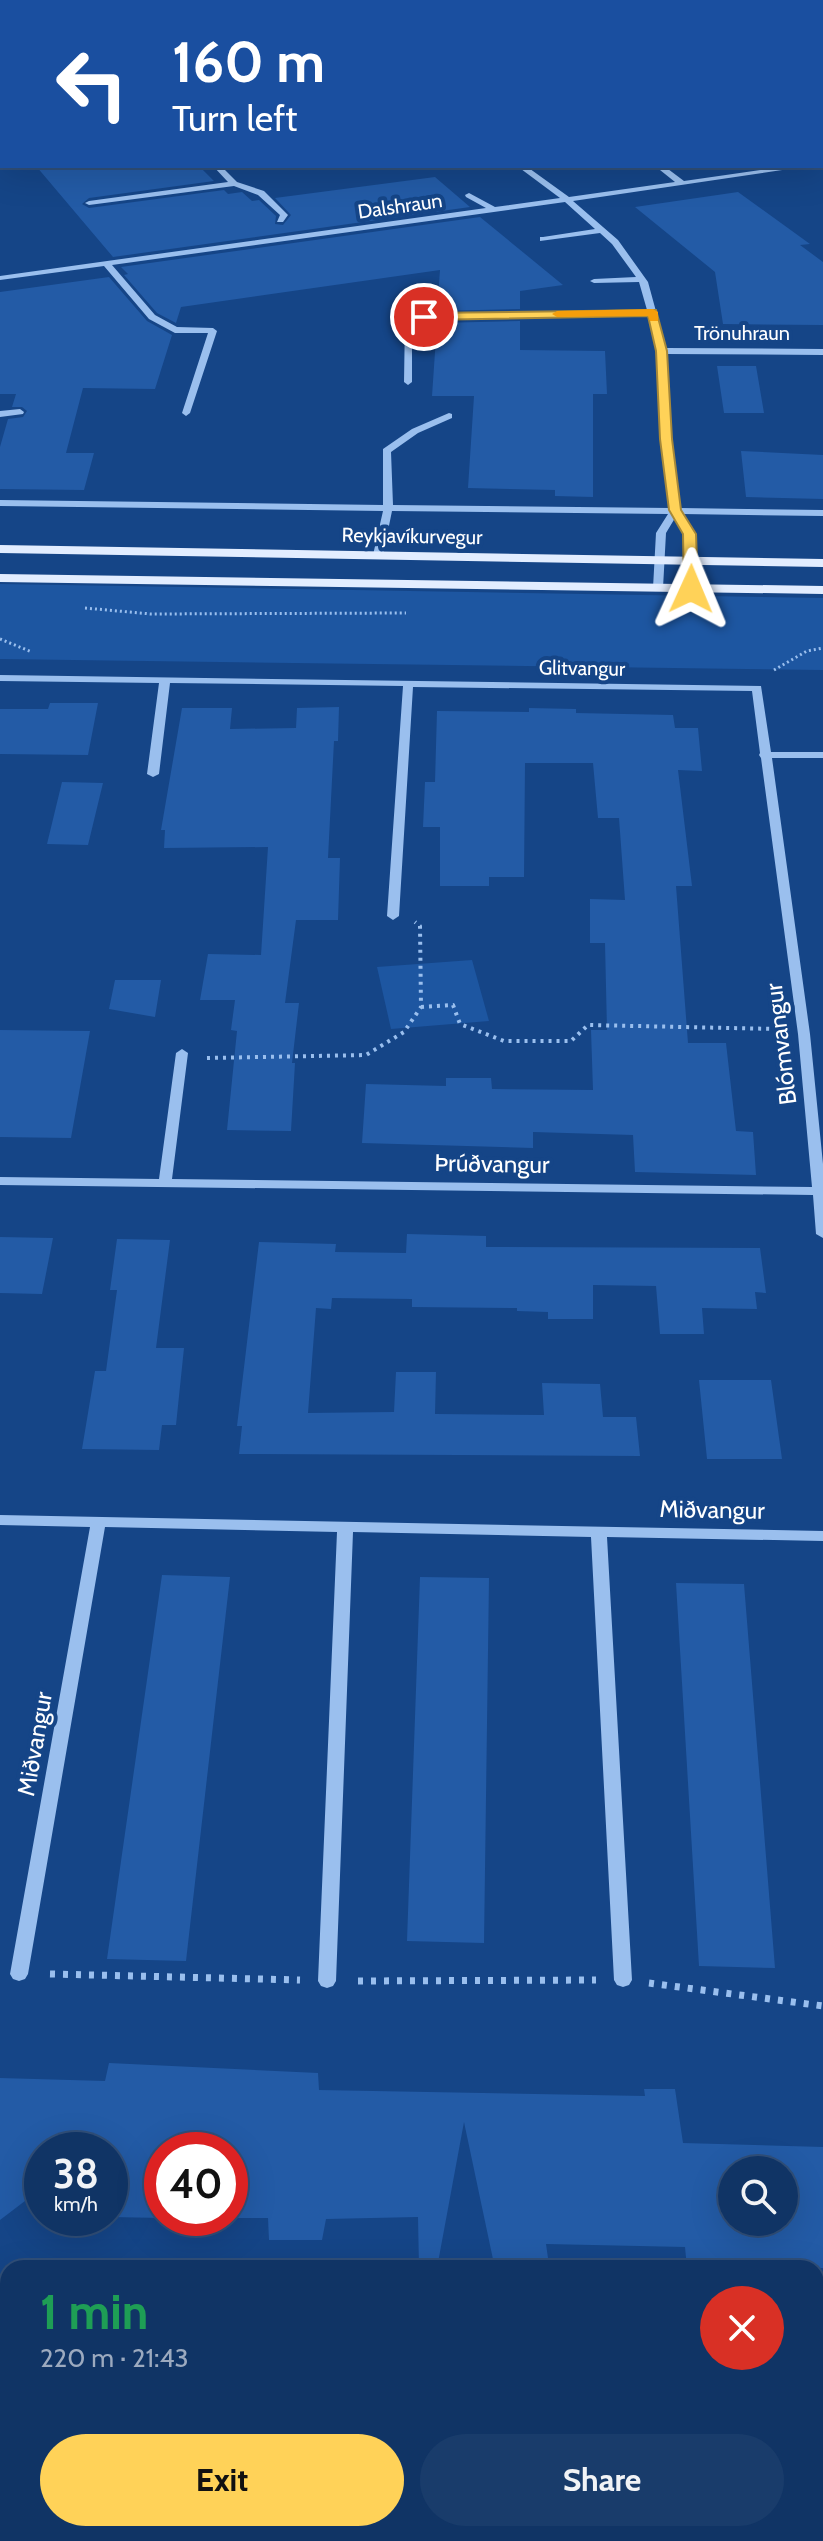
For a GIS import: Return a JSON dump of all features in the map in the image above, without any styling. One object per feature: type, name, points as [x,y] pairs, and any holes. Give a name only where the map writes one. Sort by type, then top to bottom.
[{"type":"main road","name":"Reykjavíkurvegur","points":[[0,549],[823,563]]},
{"type":"main road","name":"Reykjavíkurvegur","points":[[0,578],[823,590]]},
{"type":"street","points":[[219,168],[234,184]]},
{"type":"street","points":[[524,168],[567,199],[615,242],[641,279],[662,351],[664,416],[675,510],[690,534],[693,560],[691,589]]},
{"type":"street","points":[[662,168],[682,183]]},
{"type":"street","name":"Dalshraun","points":[[0,278],[791,168]]},
{"type":"street","points":[[89,203],[234,184],[261,193],[284,215],[280,220]]},
{"type":"street","points":[[469,195],[493,209]]},
{"type":"street","points":[[543,239],[602,230]]},
{"type":"street","points":[[106,263],[152,317],[175,330],[213,331],[186,413]]},
{"type":"street","points":[[594,281],[641,279]]},
{"type":"street","points":[[408,382],[408,321],[653,312]]},
{"type":"street","name":"Trönuhraun","points":[[662,351],[823,352]]},
{"type":"street","points":[[0,414],[20,412]]},
{"type":"street","points":[[378,555],[388,508],[386,451],[415,431],[449,416]]},
{"type":"street","points":[[0,503],[823,513]]},
{"type":"street","points":[[658,588],[661,533],[675,510]]},
{"type":"street","name":"Glitvangur","points":[[0,678],[757,688]]},
{"type":"street","points":[[153,774],[165,681]]},
{"type":"street","points":[[393,913],[408,684]]},
{"type":"street","name":"Blómvangur","points":[[757,688],[803,1030],[823,1234]]},
{"type":"street","points":[[764,755],[823,755]]},
{"type":"street","points":[[165,1181],[182,1056]]},
{"type":"street","name":"Þrúðvangur","points":[[0,1181],[818,1191]]},
{"type":"street","name":"Miðvangur","points":[[0,1520],[823,1536]]},
{"type":"street","name":"Miðvangur","points":[[19,1974],[98,1523]]},
{"type":"street","points":[[327,1981],[345,1528]]},
{"type":"street","points":[[599,1532],[623,1980]]},
{"type":"path","points":[[757,688],[779,665],[807,651],[823,648]]},
{"type":"path","points":[[182,1056],[366,1055],[404,1032],[421,1007],[420,926],[393,913]]},
{"type":"path","points":[[421,1007],[453,1005],[460,1024],[504,1041],[571,1041],[588,1025],[803,1030]]},
{"type":"path","points":[[19,1974],[327,1981],[623,1980],[823,2006]]},
{"type":"shaded area","points":[[0,584],[823,598],[823,670],[0,659]]},
{"type":"shaded area","points":[[472,960],[489,1021],[391,1029],[377,967]]},
{"type":"building","points":[[38,168],[201,168],[214,181],[89,198],[82,204],[89,208],[224,190],[228,194],[242,192],[252,201],[259,200],[276,216],[275,224],[283,225],[291,215],[275,198],[435,177],[470,207],[113,257]]},
{"type":"building","points":[[738,192],[810,244],[800,245],[823,262],[823,325],[723,324],[715,272],[635,207]]},
{"type":"building","points":[[480,217],[563,285],[520,291],[520,309],[437,311],[440,270],[181,307],[176,323],[157,313],[124,275],[128,274],[121,267]]},
{"type":"building","points":[[109,277],[147,321],[172,335],[155,389],[83,388],[66,453],[94,453],[84,490],[0,489],[0,447],[8,419],[23,417],[27,411],[22,407],[12,407],[16,394],[0,394],[0,292]]},
{"type":"building","points":[[520,321],[520,350],[605,351],[607,394],[593,394],[593,497],[555,496],[555,490],[468,488],[474,396],[432,396],[437,323]]},
{"type":"building","points":[[717,366],[756,366],[764,413],[724,413]]},
{"type":"building","points":[[741,451],[823,455],[823,499],[746,497]]},
{"type":"building","points":[[50,703],[98,703],[88,755],[0,754],[0,709],[48,709]]},
{"type":"building","points":[[339,707],[338,741],[334,741],[328,858],[340,858],[338,920],[296,920],[285,1003],[299,1003],[292,1063],[295,1063],[291,1131],[227,1130],[237,1031],[231,1030],[235,1000],[200,1000],[208,954],[261,955],[268,847],[164,848],[165,830],[161,830],[182,708],[232,708],[230,729],[296,728],[297,708]]},
{"type":"building","points":[[529,708],[576,709],[576,713],[673,715],[675,728],[698,728],[702,771],[678,770],[692,886],[676,886],[688,1043],[726,1043],[736,1131],[753,1132],[756,1175],[635,1172],[633,1135],[533,1132],[533,1148],[362,1143],[366,1084],[446,1086],[446,1078],[491,1078],[492,1089],[593,1090],[591,1030],[607,1030],[605,943],[590,943],[590,899],[625,900],[619,818],[598,818],[593,763],[525,763],[524,877],[489,877],[489,886],[440,886],[440,827],[423,827],[425,782],[435,782],[437,711],[529,712]]},
{"type":"building","points":[[62,782],[103,783],[88,845],[47,844]]},
{"type":"building","points":[[115,980],[161,980],[155,1017],[109,1009]]},
{"type":"building","points":[[0,1030],[90,1031],[71,1138],[0,1137]]},
{"type":"building","points":[[407,1234],[486,1236],[486,1247],[760,1248],[766,1293],[755,1292],[757,1309],[702,1308],[704,1334],[660,1334],[656,1286],[593,1285],[593,1319],[548,1319],[548,1312],[517,1311],[517,1308],[412,1307],[412,1299],[332,1298],[331,1309],[316,1308],[308,1413],[394,1412],[396,1372],[436,1372],[435,1414],[544,1415],[542,1383],[600,1384],[603,1417],[636,1417],[640,1456],[239,1454],[242,1426],[237,1426],[259,1242],[336,1244],[335,1252],[406,1253]]},
{"type":"building","points":[[0,1237],[53,1238],[42,1294],[0,1293]]},
{"type":"building","points":[[117,1239],[170,1240],[156,1348],[184,1348],[176,1425],[162,1425],[159,1450],[82,1449],[95,1371],[106,1371],[117,1290],[110,1290]]},
{"type":"building","points":[[699,1380],[771,1380],[782,1459],[707,1459]]},
{"type":"building","points":[[162,1575],[230,1577],[186,1961],[107,1959]]},
{"type":"building","points":[[420,1577],[489,1578],[484,1943],[407,1941]]},
{"type":"building","points":[[676,1583],[744,1584],[775,1968],[699,1966]]},
{"type":"building","points":[[109,2063],[318,2073],[319,2090],[645,2096],[644,2089],[675,2089],[683,2143],[823,2147],[823,2260],[686,2260],[685,2247],[546,2244],[548,2260],[493,2260],[464,2122],[438,2260],[419,2260],[418,2217],[326,2219],[322,2240],[269,2240],[268,2218],[248,2218],[248,2132],[144,2132],[144,2218],[128,2217],[128,2132],[24,2132],[24,2202],[0,2220],[0,2078],[105,2081]]},
{"type":"slow traffic","points":[[557,314],[653,312],[654,319]]},
{"type":"route","points":[[424,317],[653,312],[662,351],[666,439],[675,510],[690,534],[693,560],[691,589]]}]
